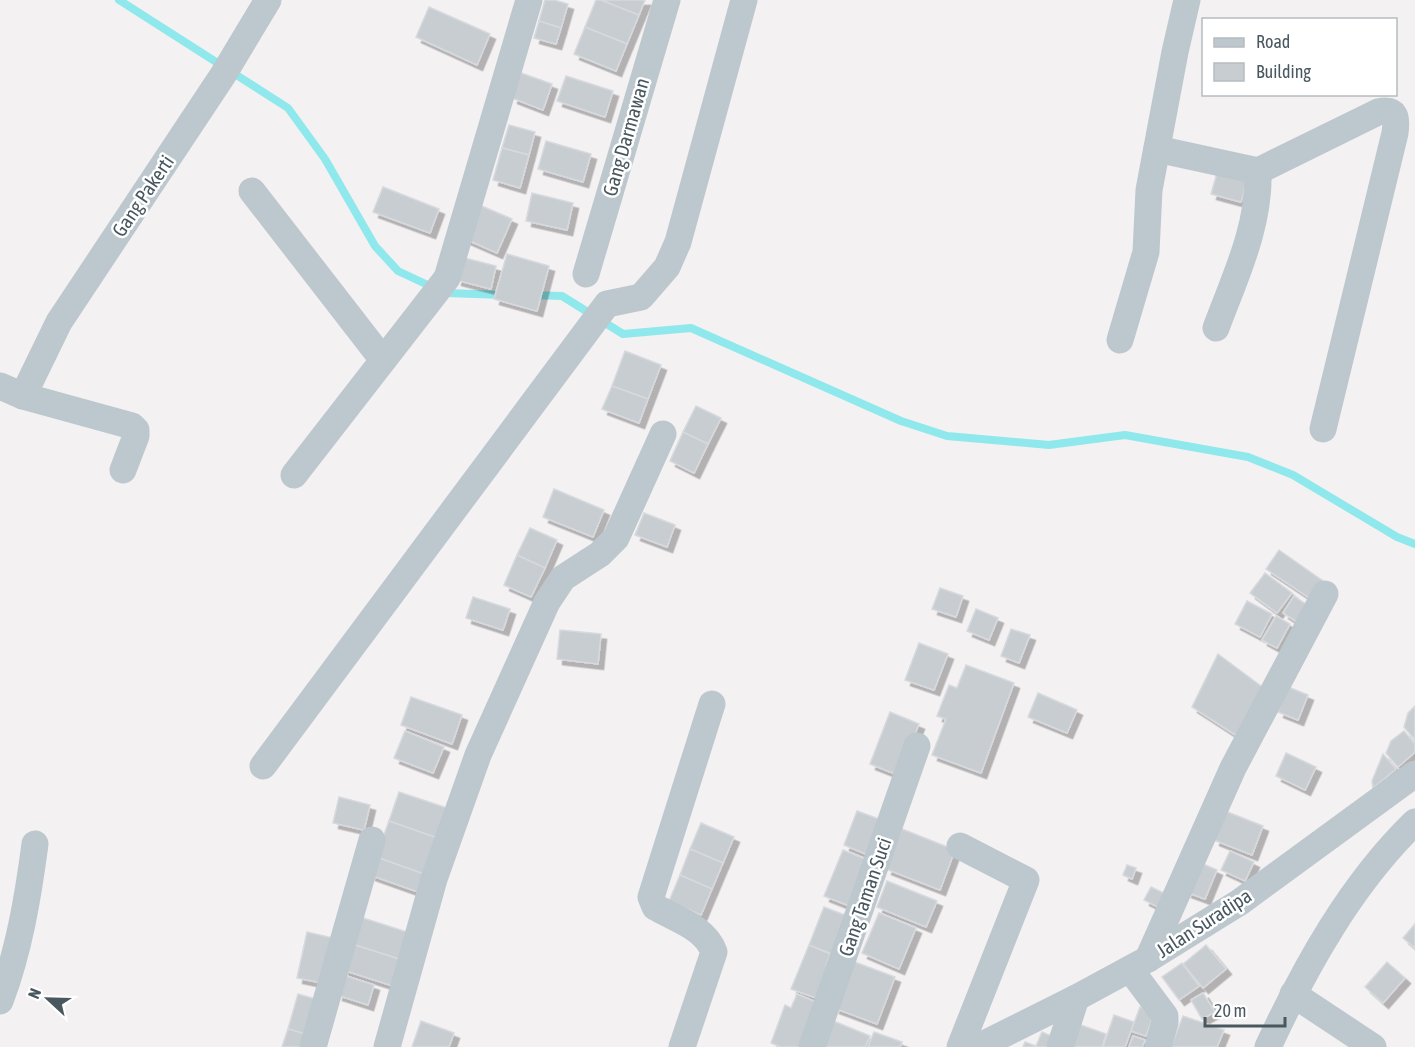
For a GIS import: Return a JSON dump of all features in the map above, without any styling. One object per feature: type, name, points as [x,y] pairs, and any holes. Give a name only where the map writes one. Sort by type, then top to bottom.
[{"type":"street","name":"Gang Pakerti","points":[[12,391],[223,75],[268,0]]},
{"type":"street","points":[[294,475],[447,278],[528,0]]},
{"type":"street","name":"Gang Darmawan","points":[[586,274],[667,0]]},
{"type":"street","points":[[263,766],[607,304],[640,297],[667,267],[678,242],[744,0]]},
{"type":"street","points":[[1120,340],[1146,252],[1149,190],[1174,52],[1187,0]]},
{"type":"street","points":[[1157,149],[1258,171],[1378,112],[1392,112],[1396,118],[1395,133],[1323,429]]},
{"type":"street","points":[[1216,328],[1254,226],[1258,200],[1258,171]]},
{"type":"street","points":[[252,191],[383,360]]},
{"type":"street","points":[[12,391],[132,426],[136,430],[136,436],[123,470]]},
{"type":"street","points":[[387,1047],[434,879],[478,755],[552,591],[563,578],[593,558],[616,538],[663,434]]},
{"type":"street","points":[[1158,1047],[1165,1016],[1139,964],[1233,768],[1324,594]]},
{"type":"street","points":[[682,1047],[714,952],[711,941],[703,934],[655,907],[651,897],[712,704]]},
{"type":"street","name":"Gang Taman Suci","points":[[812,1047],[917,746]]},
{"type":"street","name":"Jalan Suradipa","points":[[978,1047],[1139,964],[1240,902],[1413,780]]},
{"type":"street","points":[[1268,1047],[1293,994],[1346,905],[1397,840],[1415,822]]},
{"type":"street","points":[[313,1047],[372,840]]},
{"type":"street","points":[[0,1001],[27,904],[35,844]]},
{"type":"street","points":[[960,846],[1026,880],[960,1047]]},
{"type":"street","points":[[1293,994],[1373,1047]]},
{"type":"street","points":[[1060,1047],[1076,998]]},
{"type":"building","points":[[545,0],[568,4],[561,28],[539,21]]},
{"type":"building","points":[[596,0],[639,15],[627,44],[585,27]]},
{"type":"building","points":[[601,0],[645,0],[639,15]]},
{"type":"building","points":[[429,7],[490,34],[477,65],[416,37]]},
{"type":"building","points":[[539,21],[561,28],[556,44],[534,38]]},
{"type":"building","points":[[585,27],[627,44],[616,71],[574,54]]},
{"type":"building","points":[[521,73],[552,84],[543,110],[512,98]]},
{"type":"building","points":[[566,76],[613,91],[605,117],[557,101]]},
{"type":"building","points":[[509,125],[535,132],[529,155],[502,148]]},
{"type":"building","points":[[546,141],[591,154],[583,182],[538,169]]},
{"type":"building","points":[[502,148],[529,155],[520,188],[493,180]]},
{"type":"building","points":[[1217,173],[1247,181],[1241,202],[1211,194]]},
{"type":"building","points":[[383,187],[439,209],[430,233],[373,212]]},
{"type":"building","points":[[532,193],[573,203],[567,230],[526,221]]},
{"type":"building","points":[[477,204],[512,219],[497,253],[463,238]]},
{"type":"building","points":[[507,254],[549,266],[537,311],[494,299]]},
{"type":"building","points":[[461,257],[496,266],[491,289],[456,280]]},
{"type":"building","points":[[625,351],[661,365],[648,399],[612,386]]},
{"type":"building","points":[[612,386],[648,399],[639,423],[602,409]]},
{"type":"building","points":[[696,406],[721,418],[708,444],[683,432]]},
{"type":"building","points":[[683,432],[708,444],[694,473],[670,461]]},
{"type":"building","points":[[554,489],[604,510],[593,537],[543,517]]},
{"type":"building","points":[[644,513],[675,525],[667,547],[635,535]]},
{"type":"building","points":[[530,528],[557,540],[545,568],[517,555]]},
{"type":"building","points":[[1279,550],[1326,583],[1314,601],[1266,569]]},
{"type":"building","points":[[517,555],[545,568],[531,597],[504,585]]},
{"type":"building","points":[[1265,573],[1292,593],[1277,613],[1250,593]]},
{"type":"building","points":[[940,588],[963,596],[956,617],[932,609]]},
{"type":"building","points":[[1294,596],[1313,609],[1303,626],[1283,613]]},
{"type":"building","points":[[473,597],[510,609],[503,630],[466,618]]},
{"type":"building","points":[[1247,601],[1272,614],[1260,637],[1235,624]]},
{"type":"building","points":[[976,609],[998,618],[989,640],[967,631]]},
{"type":"building","points":[[1276,616],[1290,624],[1277,648],[1262,640]]},
{"type":"building","points":[[1011,629],[1030,635],[1019,663],[1001,656]]},
{"type":"building","points":[[560,630],[601,634],[598,664],[557,659]]},
{"type":"building","points":[[919,643],[948,654],[934,690],[905,680]]},
{"type":"building","points":[[1218,654],[1269,692],[1246,742],[1192,707]]},
{"type":"building","points":[[966,665],[1014,683],[981,773],[932,755],[946,719],[937,716],[949,685],[957,688]]},
{"type":"building","points":[[1288,687],[1308,695],[1298,720],[1278,712]]},
{"type":"building","points":[[1038,693],[1077,710],[1067,733],[1028,717]]},
{"type":"building","points":[[411,697],[462,715],[452,744],[401,725]]},
{"type":"building","points":[[1415,706],[1415,740],[1404,727],[1408,713]]},
{"type":"building","points":[[890,712],[919,724],[898,775],[870,764]]},
{"type":"building","points":[[405,731],[444,747],[433,773],[394,758]]},
{"type":"building","points":[[1404,731],[1415,744],[1415,752],[1398,767],[1386,753],[1391,741]]},
{"type":"building","points":[[1286,753],[1316,767],[1305,790],[1276,776]]},
{"type":"building","points":[[1383,754],[1396,769],[1373,788],[1372,781]]},
{"type":"building","points":[[399,792],[447,808],[437,838],[389,821]]},
{"type":"building","points":[[339,797],[370,805],[364,830],[333,823]]},
{"type":"building","points":[[857,811],[887,822],[873,857],[844,845]]},
{"type":"building","points":[[1225,811],[1263,826],[1252,855],[1214,840]]},
{"type":"building","points":[[389,821],[437,838],[424,874],[376,857]]},
{"type":"building","points":[[701,823],[734,837],[723,863],[690,849]]},
{"type":"building","points":[[902,829],[955,850],[940,890],[886,869]]},
{"type":"building","points":[[690,849],[723,863],[712,889],[680,875]]},
{"type":"building","points":[[843,850],[870,861],[852,907],[824,896]]},
{"type":"building","points":[[1230,851],[1254,862],[1245,881],[1221,870]]},
{"type":"building","points":[[376,857],[424,874],[418,892],[370,875]]},
{"type":"building","points":[[1198,862],[1217,870],[1205,899],[1186,892]]},
{"type":"building","points":[[1127,865],[1136,868],[1132,879],[1123,875]]},
{"type":"building","points":[[680,875],[712,889],[701,915],[669,901]]},
{"type":"building","points":[[887,881],[937,901],[926,927],[877,907]]},
{"type":"building","points":[[1151,887],[1166,894],[1160,908],[1144,900]]},
{"type":"building","points":[[824,907],[855,919],[840,957],[809,945]]},
{"type":"building","points":[[879,913],[916,928],[899,969],[862,953]]},
{"type":"building","points":[[360,917],[410,933],[402,960],[352,944]]},
{"type":"building","points":[[1415,924],[1415,948],[1403,938]]},
{"type":"building","points":[[307,932],[337,939],[327,984],[297,978]]},
{"type":"building","points":[[352,944],[402,960],[393,986],[343,970]]},
{"type":"building","points":[[809,945],[830,954],[826,966],[836,970],[825,1001],[791,989]]},
{"type":"building","points":[[1206,945],[1226,969],[1203,988],[1183,964]]},
{"type":"building","points":[[852,961],[895,977],[877,1024],[834,1008]]},
{"type":"building","points":[[1387,962],[1405,978],[1383,1003],[1365,987]]},
{"type":"building","points":[[1182,963],[1199,986],[1179,1000],[1162,977]]},
{"type":"building","points":[[343,975],[374,985],[368,1005],[337,995]]},
{"type":"building","points":[[1203,993],[1215,1012],[1202,1019],[1191,1000]]},
{"type":"building","points":[[298,994],[319,1000],[309,1035],[288,1029]]},
{"type":"building","points":[[797,994],[816,1002],[811,1047],[781,1047],[771,1043],[785,1005],[791,1008]]},
{"type":"building","points":[[1140,1007],[1154,1013],[1146,1036],[1131,1031]]},
{"type":"building","points":[[1114,1015],[1134,1022],[1125,1047],[1103,1047]]},
{"type":"building","points":[[1183,1016],[1224,1030],[1217,1047],[1171,1047]]},
{"type":"building","points":[[831,1020],[870,1036],[865,1047],[821,1047]]},
{"type":"building","points":[[421,1021],[454,1033],[449,1047],[412,1047]]},
{"type":"building","points":[[1078,1024],[1106,1034],[1102,1047],[1070,1047]]},
{"type":"building","points":[[288,1029],[309,1035],[305,1047],[282,1047]]},
{"type":"building","points":[[874,1032],[902,1042],[900,1047],[868,1047]]},
{"type":"building","points":[[1042,1032],[1060,1040],[1057,1047],[1023,1047],[1025,1042],[1036,1046]]},
{"type":"building","points":[[1133,1036],[1145,1040],[1142,1047],[1129,1047]]},
{"type":"waterway","points":[[119,0],[288,108],[325,159],[375,246],[398,271],[445,293],[505,295]]},
{"type":"waterway","points":[[530,295],[562,296],[623,334],[691,328],[901,421],[947,436],[1049,445],[1125,435],[1248,457],[1293,475],[1397,537],[1415,544]]}]
